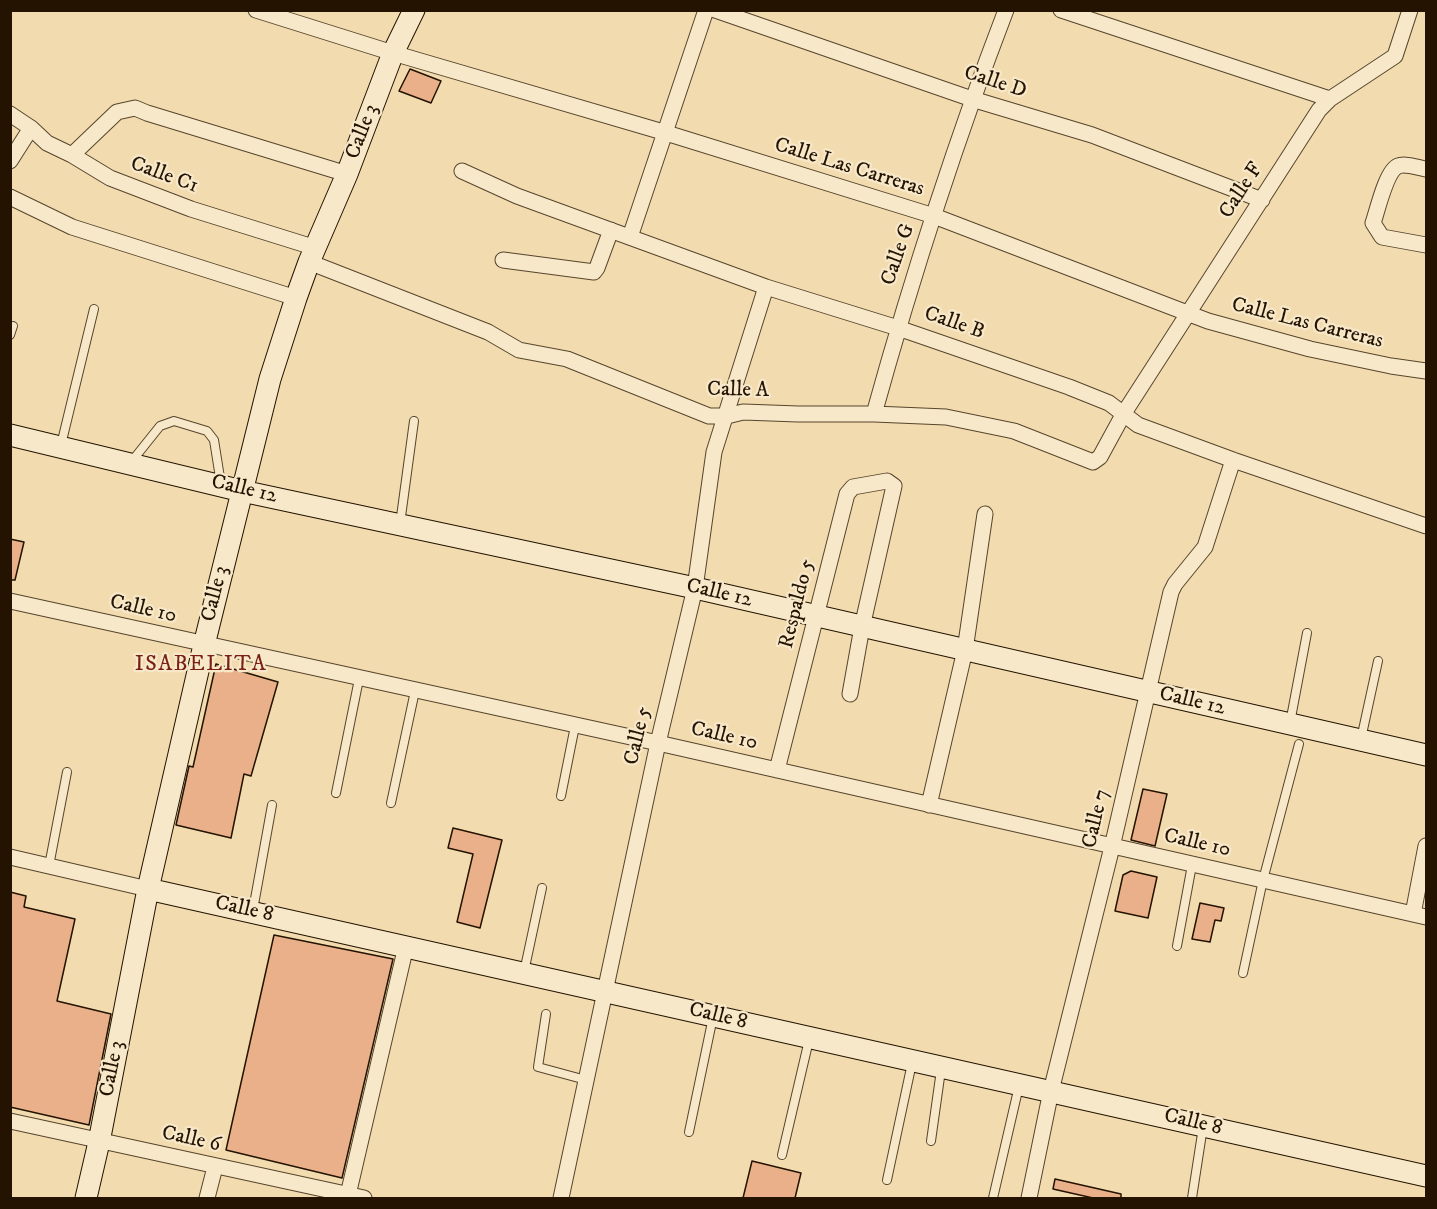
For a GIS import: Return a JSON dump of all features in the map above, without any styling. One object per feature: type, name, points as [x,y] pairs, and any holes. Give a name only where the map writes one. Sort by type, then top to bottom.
[{"type":"street","name":"Calle Las Carreras","points":[[256,10],[280,14],[393,53],[663,132],[934,216],[1188,314],[1310,350],[1391,366],[1426,370]]},
{"type":"street","name":"Calle 3","points":[[86,1198],[148,889],[204,645],[270,379],[296,298],[393,53],[414,10]]},
{"type":"street","points":[[630,237],[663,132],[706,10]]},
{"type":"street","name":"Calle D","points":[[715,10],[972,99],[1092,135],[1262,200]]},
{"type":"street","name":"Calle G","points":[[874,414],[919,256],[972,99],[1006,10]]},
{"type":"street","points":[[1061,10],[1330,99]]},
{"type":"street","name":"Calle F","points":[[1124,413],[1319,110],[1330,99],[1395,56],[1410,10]]},
{"type":"street","points":[[72,155],[117,112],[135,108],[347,174]]},
{"type":"street","name":"Calle C1","points":[[10,114],[31,128],[47,143],[110,178],[313,255]]},
{"type":"street","points":[[10,161],[31,128]]},
{"type":"street","points":[[1426,169],[1401,166],[1394,169],[1386,181],[1373,223],[1382,237],[1426,244]]},
{"type":"street","name":"Calle B","points":[[462,171],[517,196],[766,287],[898,328],[1069,387],[1109,403],[1138,425],[1426,526]]},
{"type":"street","points":[[10,197],[72,227],[296,298]]},
{"type":"street","points":[[503,260],[594,272],[611,230]]},
{"type":"street","name":"Calle A","points":[[313,255],[488,332],[519,350],[567,359],[706,415],[727,416],[743,412],[946,417],[1014,431],[1093,462],[1100,457],[1124,413]]},
{"type":"street","name":"Calle 5","points":[[561,1198],[658,743],[695,588],[714,452],[766,287]]},
{"type":"street","name":"Calle 12","points":[[10,435],[242,491],[695,588],[1426,755]]},
{"type":"street","name":"Calle 7","points":[[1029,1198],[1051,1091],[1112,847],[1171,592],[1205,547],[1233,460]]},
{"type":"street","name":"Respaldo 5","points":[[777,770],[849,490],[853,487],[887,481],[894,486],[862,627]]},
{"type":"street","points":[[929,805],[965,650],[985,514]]},
{"type":"street","name":"Calle 10","points":[[10,601],[658,743],[1420,916]]},
{"type":"street","points":[[850,694],[862,627]]},
{"type":"street","points":[[1420,916],[1426,846]]},
{"type":"street","name":"Calle 8","points":[[10,857],[1426,1176]]},
{"type":"street","points":[[348,1195],[406,946]]},
{"type":"street","name":"Calle 6","points":[[10,1121],[364,1198]]},
{"type":"street","points":[[207,1198],[215,1167]]},
{"type":"lane","points":[[61,447],[94,309]]},
{"type":"lane","points":[[10,335],[13,326]]},
{"type":"lane","points":[[400,525],[414,421]]},
{"type":"lane","points":[[131,463],[160,426],[174,422],[207,431],[214,440],[221,485]]},
{"type":"lane","points":[[1290,724],[1307,633]]},
{"type":"lane","points":[[1361,740],[1378,661]]},
{"type":"lane","points":[[336,793],[359,679]]},
{"type":"lane","points":[[391,803],[415,691]]},
{"type":"lane","points":[[561,796],[575,726]]},
{"type":"lane","points":[[1243,973],[1263,880],[1299,744]]},
{"type":"lane","points":[[48,866],[67,772]]},
{"type":"lane","points":[[252,912],[272,805]]},
{"type":"lane","points":[[1177,946],[1192,865]]},
{"type":"lane","points":[[524,973],[542,888]]},
{"type":"lane","points":[[546,1014],[538,1067],[586,1080]]},
{"type":"lane","points":[[690,1132],[713,1016]]},
{"type":"lane","points":[[782,1155],[810,1038]]},
{"type":"lane","points":[[887,1180],[913,1062]]},
{"type":"lane","points":[[931,1141],[942,1068]]},
{"type":"lane","points":[[993,1198],[1019,1084]]},
{"type":"lane","points":[[1192,1198],[1204,1126]]},
{"type":"building","points":[[410,69],[441,81],[431,103],[399,91]]},
{"type":"building","points":[[10,539],[24,542],[15,580],[10,580]]},
{"type":"building","points":[[216,664],[278,682],[251,776],[244,774],[231,838],[176,825],[189,766],[193,767]]},
{"type":"building","points":[[1143,789],[1167,794],[1155,846],[1131,840]]},
{"type":"building","points":[[453,828],[502,840],[480,928],[457,922],[473,854],[448,848]]},
{"type":"building","points":[[1131,871],[1157,877],[1148,918],[1115,911],[1123,875]]},
{"type":"building","points":[[10,892],[26,896],[24,907],[75,919],[57,1001],[111,1014],[89,1125],[10,1107]]},
{"type":"building","points":[[1200,903],[1224,908],[1221,921],[1215,920],[1210,942],[1192,939]]},
{"type":"building","points":[[274,935],[393,959],[342,1178],[226,1150]]},
{"type":"building","points":[[752,1161],[801,1173],[795,1198],[743,1198]]},
{"type":"building","points":[[1055,1179],[1121,1194],[1121,1198],[1093,1198],[1053,1189]]},
{"type":"district","name":"ISABELITA","points":[[201,665]]}]
